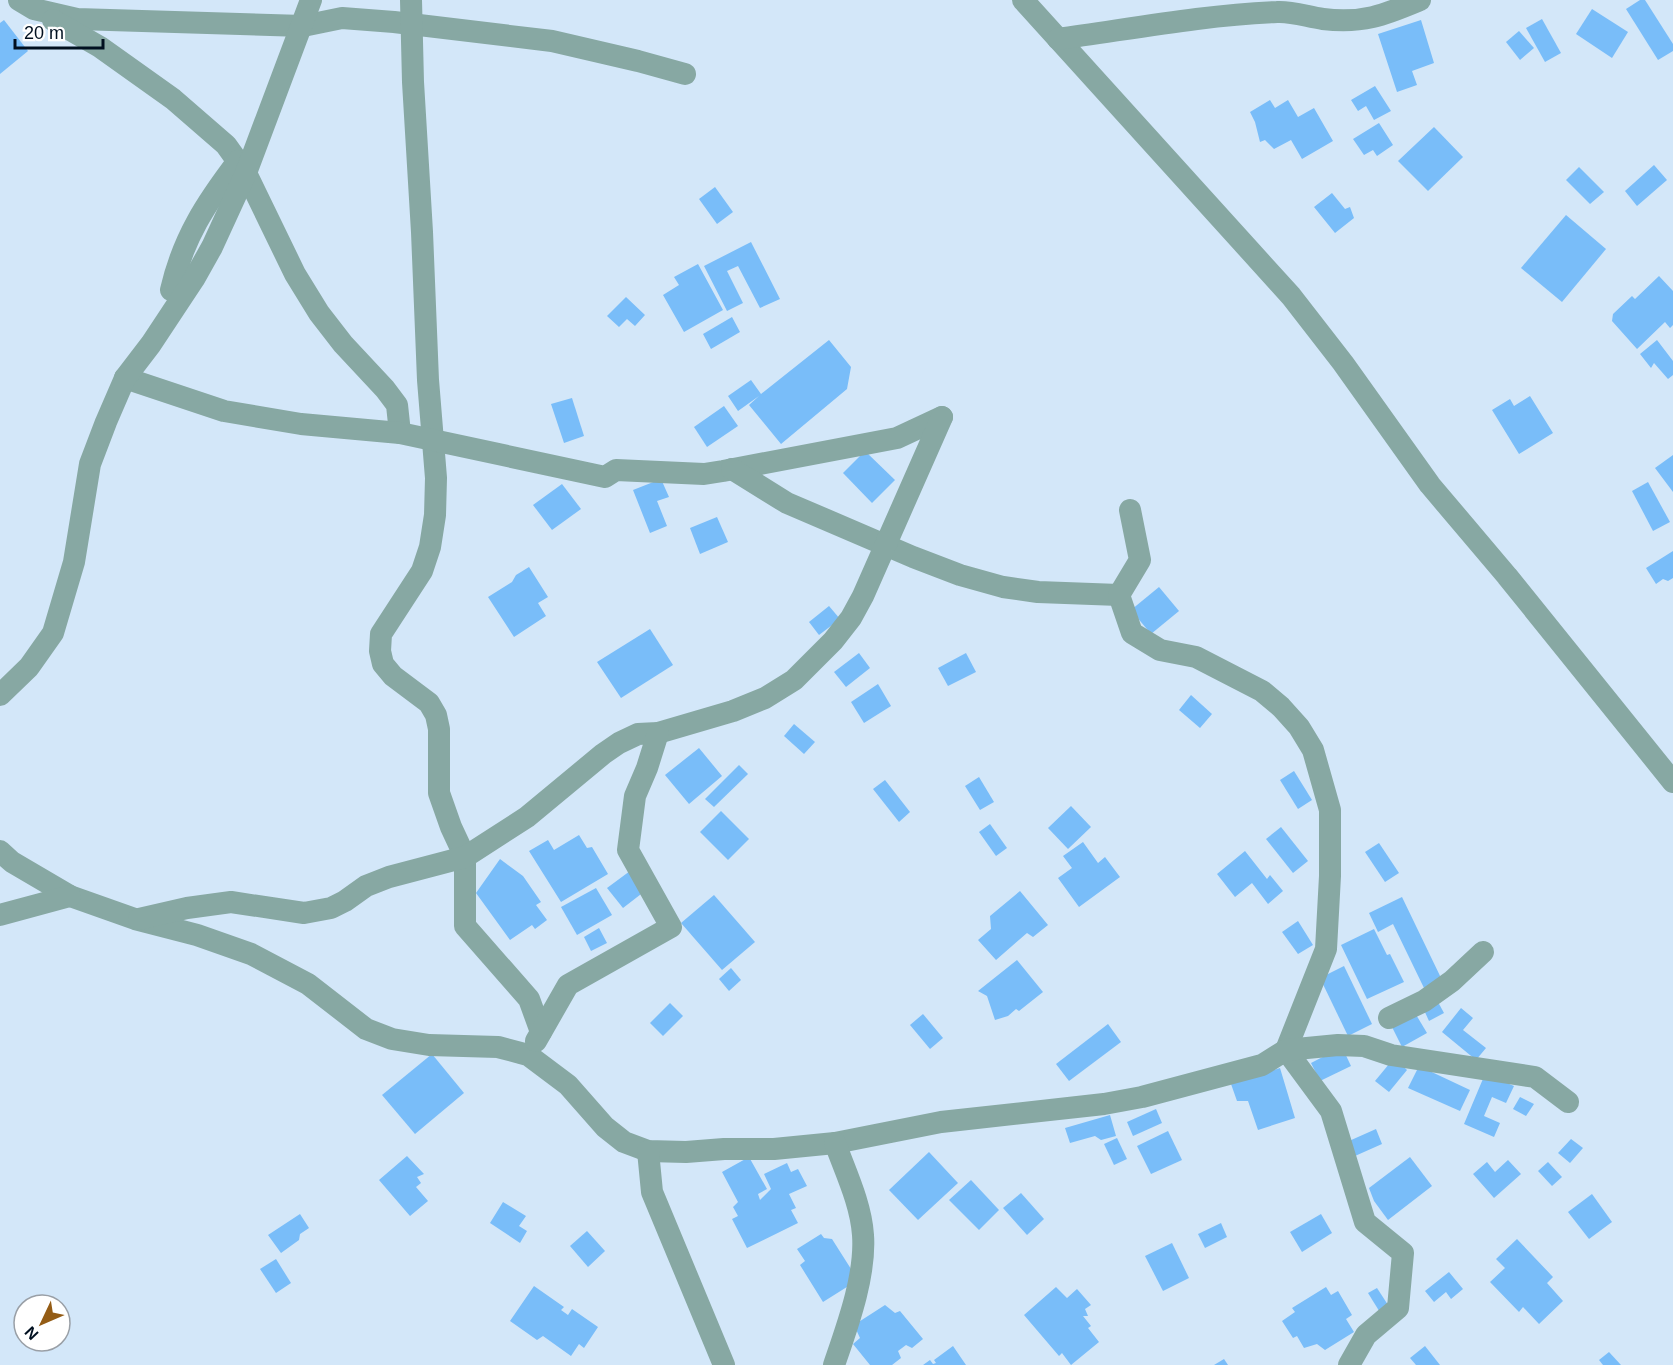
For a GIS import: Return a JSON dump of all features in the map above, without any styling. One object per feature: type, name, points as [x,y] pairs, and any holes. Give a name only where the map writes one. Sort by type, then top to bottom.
[{"type":"street","points":[[0,695],[29,667],[53,633],[74,562],[90,464],[125,378],[151,344],[212,247],[242,167],[303,26],[311,0]]},
{"type":"street","points":[[411,0],[428,380],[434,441],[435,515],[430,547],[422,571],[381,634],[380,651],[384,664],[393,676],[429,704],[436,715],[440,729],[439,793],[465,857],[465,926],[529,999],[541,1032]]},
{"type":"street","points":[[1023,0],[1291,296],[1343,363],[1430,485],[1507,576],[1673,782]]},
{"type":"street","points":[[1059,39],[1217,17],[1280,12],[1323,19],[1351,20],[1378,17],[1420,0]]},
{"type":"street","points":[[26,3],[78,19],[303,26],[342,18],[412,25],[552,41],[685,74]]},
{"type":"street","points":[[26,3],[100,47],[173,99],[226,145],[242,167],[295,274],[320,313],[343,344],[397,405],[400,433]]},
{"type":"street","points":[[171,290],[183,249],[198,220],[218,188],[242,167]]},
{"type":"street","points":[[125,378],[224,411],[301,424],[400,433],[605,477],[616,470],[704,474],[897,438],[942,417],[886,546],[851,618],[833,641],[794,680],[765,698],[734,711],[658,733],[638,734],[619,743],[527,817],[465,857],[388,877],[366,886],[331,908],[304,913],[231,902],[187,908],[135,920]]},
{"type":"street","points":[[732,469],[787,503],[960,575],[1003,587],[1038,592],[1119,595]]},
{"type":"street","points":[[1130,510],[1140,560],[1119,595],[1132,633],[1160,650],[1196,657],[1262,691],[1299,727],[1313,750],[1330,810],[1330,876],[1326,949],[1287,1050]]},
{"type":"street","points":[[528,1055],[568,985],[671,927],[628,850],[635,796],[658,733]]},
{"type":"street","points":[[0,851],[12,862],[70,896],[135,920],[197,935],[251,954],[308,984],[366,1029],[392,1039],[429,1045],[498,1047],[528,1055],[568,1085],[605,1127],[624,1142],[648,1151],[686,1152],[835,1143],[941,1122],[1104,1104],[1142,1097],[1262,1065],[1287,1050],[1338,1045],[1364,1046],[1391,1055],[1535,1077],[1568,1102]]},
{"type":"street","points":[[0,915],[70,896]]},
{"type":"street","points":[[1389,1018],[1424,1001],[1452,981],[1483,952]]},
{"type":"street","points":[[1287,1050],[1331,1112],[1365,1222],[1403,1253],[1398,1308],[1366,1335],[1348,1365]]},
{"type":"street","points":[[834,1365],[860,1272],[863,1236],[856,1199],[835,1143]]},
{"type":"street","points":[[648,1151],[652,1192],[724,1365]]},
{"type":"building","points":[[1640,0],[1645,0],[1673,44],[1673,51],[1658,60],[1626,9]]},
{"type":"building","points":[[1592,9],[1628,32],[1612,58],[1576,34]]},
{"type":"building","points":[[1542,19],[1561,53],[1545,62],[1526,28]]},
{"type":"building","points":[[4,20],[28,51],[0,74],[0,23]]},
{"type":"building","points":[[1421,20],[1434,63],[1412,71],[1417,85],[1397,92],[1378,34]]},
{"type":"building","points":[[1519,31],[1534,48],[1520,60],[1506,42]]},
{"type":"building","points":[[1375,86],[1391,111],[1374,120],[1366,106],[1358,111],[1351,100]]},
{"type":"building","points":[[1270,100],[1275,108],[1288,100],[1298,117],[1314,108],[1333,141],[1302,159],[1291,140],[1274,149],[1265,140],[1260,142],[1250,112]]},
{"type":"building","points":[[1379,123],[1393,145],[1377,156],[1373,150],[1364,155],[1353,139]]},
{"type":"building","points":[[1434,127],[1463,157],[1428,191],[1398,161]]},
{"type":"building","points":[[1654,165],[1667,180],[1637,206],[1625,191]]},
{"type":"building","points":[[1579,167],[1604,192],[1590,204],[1566,180]]},
{"type":"building","points":[[715,187],[733,212],[717,224],[699,199]]},
{"type":"building","points":[[1332,193],[1345,209],[1350,207],[1354,218],[1335,233],[1314,207]]},
{"type":"building","points":[[1566,215],[1606,249],[1562,302],[1521,268]]},
{"type":"building","points":[[751,242],[780,299],[760,308],[738,266],[727,271],[743,303],[727,311],[704,266]]},
{"type":"building","points":[[698,264],[723,310],[684,332],[663,295],[679,285],[674,277]]},
{"type":"building","points":[[1659,276],[1673,291],[1673,325],[1670,328],[1665,322],[1637,349],[1612,321],[1613,314],[1632,296],[1635,299]]},
{"type":"building","points":[[626,297],[645,315],[635,326],[627,319],[619,327],[607,316]]},
{"type":"building","points":[[732,317],[740,332],[711,349],[703,334]]},
{"type":"building","points":[[829,340],[851,367],[847,389],[781,444],[749,405],[759,396],[738,411],[728,396],[751,380],[761,394]]},
{"type":"building","points":[[1657,340],[1673,361],[1673,375],[1668,379],[1654,363],[1651,368],[1640,354]]},
{"type":"building","points":[[1530,396],[1553,433],[1519,454],[1492,410],[1510,399],[1514,406]]},
{"type":"building","points":[[572,398],[584,436],[564,443],[551,404]]},
{"type":"building","points":[[724,406],[738,426],[707,447],[694,427]]},
{"type":"building","points":[[865,451],[895,480],[872,503],[843,473]]},
{"type":"building","points":[[1673,455],[1673,492],[1655,468]]},
{"type":"building","points":[[661,479],[669,497],[657,501],[667,526],[650,533],[633,490]]},
{"type":"building","points":[[1648,482],[1670,522],[1653,531],[1632,491]]},
{"type":"building","points":[[562,484],[581,509],[552,530],[533,505]]},
{"type":"building","points":[[717,517],[728,542],[700,554],[690,528]]},
{"type":"building","points":[[1673,551],[1673,578],[1668,581],[1663,579],[1656,584],[1646,568]]},
{"type":"building","points":[[529,567],[548,597],[538,603],[546,616],[514,637],[488,597],[512,582],[516,575]]},
{"type":"building","points":[[1159,587],[1179,611],[1151,634],[1131,610]]},
{"type":"building","points":[[829,606],[840,619],[819,635],[809,622]]},
{"type":"building","points":[[650,629],[673,665],[621,698],[597,662]]},
{"type":"building","points":[[859,653],[870,668],[846,687],[834,672]]},
{"type":"building","points":[[966,653],[976,672],[948,686],[938,668]]},
{"type":"building","points":[[878,684],[891,706],[864,723],[851,702]]},
{"type":"building","points":[[1191,695],[1212,714],[1200,728],[1179,710]]},
{"type":"building","points":[[794,724],[815,742],[804,754],[784,736]]},
{"type":"building","points":[[699,748],[722,776],[689,804],[665,775]]},
{"type":"building","points":[[739,765],[748,774],[714,807],[705,799]]},
{"type":"building","points":[[1294,771],[1312,800],[1298,809],[1280,780]]},
{"type":"building","points":[[979,777],[994,802],[980,810],[965,786]]},
{"type":"building","points":[[885,780],[910,812],[899,822],[873,789]]},
{"type":"building","points":[[1071,806],[1091,827],[1068,849],[1048,828]]},
{"type":"building","points":[[721,811],[749,839],[728,860],[700,832]]},
{"type":"building","points":[[990,824],[1007,848],[996,856],[979,832]]},
{"type":"building","points":[[1281,827],[1308,861],[1293,873],[1266,839]]},
{"type":"building","points":[[579,835],[587,848],[592,847],[608,874],[561,902],[529,851],[548,840],[554,850]]},
{"type":"building","points":[[1083,842],[1098,863],[1105,857],[1120,877],[1079,907],[1058,878],[1072,868],[1063,856]]},
{"type":"building","points":[[1379,843],[1399,873],[1385,882],[1365,852]]},
{"type":"building","points":[[1245,851],[1267,879],[1270,875],[1283,891],[1268,904],[1252,883],[1235,897],[1217,874]]},
{"type":"building","points":[[500,859],[523,876],[541,902],[536,905],[547,920],[535,929],[532,925],[510,940],[476,893]]},
{"type":"building","points":[[630,871],[645,891],[623,908],[607,888]]},
{"type":"building","points":[[596,888],[612,915],[577,935],[561,907]]},
{"type":"building","points":[[1020,891],[1048,925],[1033,937],[1027,933],[996,960],[978,940],[991,929],[990,916]]},
{"type":"building","points":[[714,895],[755,942],[722,970],[681,923]]},
{"type":"building","points":[[1402,897],[1442,980],[1424,988],[1393,924],[1378,932],[1369,913]]},
{"type":"building","points":[[1298,921],[1313,945],[1298,954],[1282,932]]},
{"type":"building","points":[[599,928],[607,943],[591,951],[584,937]]},
{"type":"building","points":[[1374,929],[1404,982],[1367,999],[1341,945]]},
{"type":"building","points":[[1017,960],[1043,992],[1019,1011],[1016,1009],[1008,1016],[995,1020],[987,996],[978,991]]},
{"type":"building","points":[[1344,966],[1372,1024],[1348,1036],[1320,978]]},
{"type":"building","points":[[731,968],[741,980],[729,991],[719,979]]},
{"type":"building","points":[[1438,1002],[1444,1013],[1429,1021],[1424,1010]]},
{"type":"building","points":[[670,1003],[683,1016],[663,1036],[650,1023]]},
{"type":"building","points":[[1461,1008],[1473,1018],[1463,1030],[1486,1048],[1476,1060],[1442,1032]]},
{"type":"building","points":[[1415,1013],[1427,1033],[1402,1047],[1391,1025]]},
{"type":"building","points":[[923,1014],[943,1038],[930,1049],[910,1025]]},
{"type":"building","points":[[1108,1024],[1121,1042],[1069,1081],[1056,1064]]},
{"type":"building","points":[[1342,1047],[1351,1066],[1320,1081],[1311,1063]]},
{"type":"building","points":[[432,1054],[464,1093],[415,1134],[382,1095]]},
{"type":"building","points":[[1394,1058],[1407,1070],[1389,1092],[1375,1081]]},
{"type":"building","points":[[1419,1066],[1470,1090],[1460,1111],[1408,1088]]},
{"type":"building","points":[[1280,1068],[1295,1118],[1258,1130],[1248,1101],[1237,1101],[1231,1084]]},
{"type":"building","points":[[1485,1074],[1514,1086],[1506,1103],[1492,1097],[1484,1116],[1500,1123],[1494,1137],[1464,1124]]},
{"type":"building","points":[[1520,1097],[1534,1104],[1526,1116],[1513,1109]]},
{"type":"building","points":[[1156,1109],[1162,1123],[1133,1136],[1127,1122]]},
{"type":"building","points":[[1110,1115],[1116,1136],[1101,1140],[1095,1136],[1070,1143],[1065,1128]]},
{"type":"building","points":[[1376,1129],[1382,1144],[1355,1156],[1349,1141]]},
{"type":"building","points":[[1168,1131],[1182,1160],[1151,1174],[1137,1146]]},
{"type":"building","points":[[1117,1138],[1127,1159],[1114,1165],[1104,1144]]},
{"type":"building","points":[[1571,1139],[1583,1148],[1570,1163],[1558,1153]]},
{"type":"building","points":[[929,1152],[958,1183],[918,1220],[889,1190]]},
{"type":"building","points":[[407,1156],[424,1174],[417,1177],[421,1183],[416,1187],[428,1201],[410,1216],[379,1180]]},
{"type":"building","points":[[749,1157],[767,1189],[758,1194],[760,1200],[771,1189],[764,1174],[787,1163],[791,1172],[798,1169],[807,1186],[789,1194],[796,1208],[791,1210],[798,1223],[747,1248],[732,1219],[738,1216],[733,1207],[738,1202],[722,1172]]},
{"type":"building","points":[[1410,1157],[1432,1186],[1388,1220],[1374,1201],[1369,1188]]},
{"type":"building","points":[[1508,1160],[1521,1174],[1494,1198],[1473,1174],[1487,1162],[1495,1172]]},
{"type":"building","points":[[1548,1162],[1562,1177],[1552,1186],[1538,1171]]},
{"type":"building","points":[[971,1180],[999,1210],[979,1230],[949,1200]]},
{"type":"building","points":[[1021,1193],[1044,1219],[1027,1235],[1003,1208]]},
{"type":"building","points":[[1592,1194],[1612,1222],[1589,1239],[1568,1212]]},
{"type":"building","points":[[503,1202],[526,1216],[519,1226],[527,1231],[520,1243],[490,1223]]},
{"type":"building","points":[[300,1214],[309,1228],[300,1234],[299,1240],[281,1253],[268,1235]]},
{"type":"building","points":[[1321,1214],[1332,1233],[1302,1252],[1290,1232]]},
{"type":"building","points":[[1221,1223],[1227,1237],[1205,1248],[1198,1234]]},
{"type":"building","points":[[587,1231],[605,1251],[588,1267],[570,1246]]},
{"type":"building","points":[[821,1234],[824,1238],[832,1239],[858,1280],[823,1302],[800,1265],[805,1261],[797,1249]]},
{"type":"building","points":[[1517,1239],[1553,1277],[1547,1283],[1563,1301],[1539,1324],[1523,1307],[1519,1312],[1490,1282],[1505,1268],[1496,1259]]},
{"type":"building","points":[[1172,1243],[1189,1278],[1163,1291],[1145,1256]]},
{"type":"building","points":[[276,1259],[291,1283],[276,1293],[260,1269]]},
{"type":"building","points":[[1449,1272],[1463,1289],[1451,1299],[1446,1292],[1434,1302],[1425,1291]]},
{"type":"building","points":[[534,1286],[564,1307],[561,1310],[568,1315],[572,1309],[598,1327],[584,1348],[579,1344],[571,1356],[543,1336],[537,1340],[510,1321]]},
{"type":"building","points":[[1056,1287],[1067,1298],[1077,1289],[1091,1305],[1085,1309],[1088,1316],[1083,1316],[1091,1326],[1088,1328],[1099,1342],[1071,1365],[1062,1353],[1059,1356],[1024,1315]]},
{"type":"building","points":[[1326,1287],[1331,1295],[1338,1291],[1352,1315],[1346,1319],[1354,1332],[1325,1350],[1317,1344],[1304,1348],[1297,1336],[1293,1338],[1282,1321],[1295,1312],[1292,1308]]},
{"type":"building","points":[[1377,1288],[1390,1308],[1381,1314],[1368,1293]]},
{"type":"building","points":[[885,1305],[895,1313],[900,1311],[923,1339],[912,1348],[906,1345],[898,1351],[901,1358],[892,1365],[870,1365],[853,1344],[860,1338],[854,1325]]},
{"type":"building","points":[[953,1346],[966,1365],[923,1365],[930,1360],[933,1364],[936,1363],[934,1360]]},
{"type":"building","points":[[1425,1346],[1440,1365],[1416,1365],[1410,1358]]},
{"type":"building","points":[[1609,1352],[1621,1365],[1603,1365],[1599,1360]]},
{"type":"building","points":[[1224,1359],[1228,1365],[1214,1365]]}]
